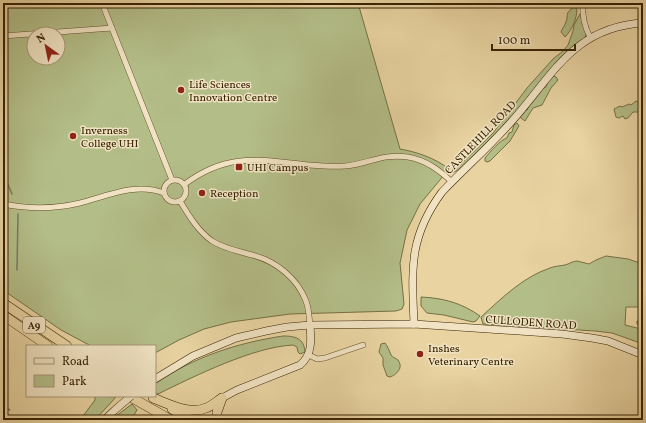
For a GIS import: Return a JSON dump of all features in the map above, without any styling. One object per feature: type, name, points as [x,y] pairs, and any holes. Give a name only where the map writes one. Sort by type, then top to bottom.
[{"type":"highway","name":"A9","points":[[3,303],[66,345]]},
{"type":"highway","name":"A9","points":[[3,315],[47,345]]},
{"type":"highway","points":[[132,397],[171,420]]},
{"type":"highway","points":[[151,397],[185,409],[196,411],[205,409],[222,398]]},
{"type":"highway","points":[[151,397],[192,420]]},
{"type":"highway","points":[[217,420],[217,412],[222,398]]},
{"type":"main road","name":"CASTLEHILL ROAD","points":[[414,324],[412,288],[416,242],[424,221],[433,205],[452,182],[513,120],[563,59],[590,37],[608,29],[627,24],[643,23]]},
{"type":"main road","name":"CULLODEN ROAD","points":[[156,378],[193,356],[236,338],[266,330],[310,325],[414,324],[555,334],[608,341],[643,355]]},
{"type":"main road","points":[[222,398],[237,390],[295,368],[306,360],[309,355],[311,342],[310,325]]},
{"type":"main road","points":[[104,420],[129,397]]},
{"type":"street","points":[[102,3],[172,180]]},
{"type":"street","points":[[583,3],[583,17],[590,37]]},
{"type":"street","points":[[3,36],[112,28]]},
{"type":"street","points":[[184,184],[200,173],[216,166],[242,160],[262,160],[333,167],[355,165],[374,159],[392,156],[407,157],[419,160],[435,167],[452,182]]},
{"type":"street","points":[[3,204],[28,208],[45,208],[79,203],[128,190],[141,189],[157,190],[164,193],[170,201],[177,202],[180,201],[186,194],[186,187],[179,180],[172,180],[166,183],[164,193]]},
{"type":"street","points":[[180,201],[199,230],[214,242],[233,250],[263,258],[284,270],[301,290],[306,302],[310,325]]},
{"type":"street","points":[[309,355],[317,359],[325,358],[363,345]]},
{"type":"street","points":[[3,416],[16,420]]},
{"type":"green space","points":[[3,3],[358,3],[400,149],[426,156],[449,169],[420,204],[407,230],[400,263],[404,304],[402,309],[396,311],[290,314],[231,322],[204,329],[156,352],[156,345],[89,345],[61,330],[3,290]]},
{"type":"green space","points":[[574,7],[577,9],[575,20],[570,31],[565,37],[561,32],[566,23],[568,13]]},
{"type":"green space","points":[[581,12],[586,35],[585,38],[489,141],[458,170],[452,173],[493,133],[527,88],[568,45],[574,25]]},
{"type":"green space","points":[[553,76],[558,80],[551,88],[542,105],[533,108],[525,121],[520,116],[527,110],[541,90],[546,87],[549,79]]},
{"type":"green space","points":[[636,101],[643,102],[643,107],[640,112],[633,112],[628,118],[625,119],[623,116],[619,118],[616,117],[614,109],[620,106],[631,105]]},
{"type":"green space","points":[[517,123],[519,126],[510,141],[490,161],[485,161],[485,158],[492,150],[501,141],[507,138],[509,133],[512,132],[514,125]]},
{"type":"green space","points":[[606,256],[628,259],[643,264],[643,307],[626,307],[625,325],[641,329],[642,325],[637,324],[637,321],[643,321],[643,344],[612,333],[483,324],[481,317],[522,282],[540,272],[552,267],[565,265],[576,261],[589,264]]},
{"type":"green space","points":[[421,297],[452,302],[473,311],[480,316],[473,322],[444,315],[427,313],[421,306]]},
{"type":"green space","points":[[283,336],[295,337],[303,344],[305,352],[300,354],[297,347],[293,345],[260,351],[224,364],[158,394],[156,393],[156,383],[185,366],[216,352]]},
{"type":"green space","points":[[385,343],[391,355],[400,363],[400,368],[397,373],[390,377],[387,376],[383,365],[383,358],[379,352],[381,344]]},
{"type":"green space","points":[[95,397],[116,397],[95,420],[80,420],[95,400]]},
{"type":"green space","points":[[132,404],[137,410],[131,420],[111,420]]},
{"type":"waterway","points":[[3,173],[12,194]]},
{"type":"waterway","points":[[17,270],[18,214]]},
{"type":"waterway","points":[[3,407],[10,410]]},
{"type":"place","name":"Life Sciences Innovation Centre","points":[[181,90]]},
{"type":"place","name":"Inverness College UHI","points":[[73,136]]},
{"type":"place","name":"UHI Campus","points":[[239,167]]},
{"type":"place","name":"Reception","points":[[202,193]]},
{"type":"place","name":"Inshes Veterinary Centre","points":[[420,354]]}]
